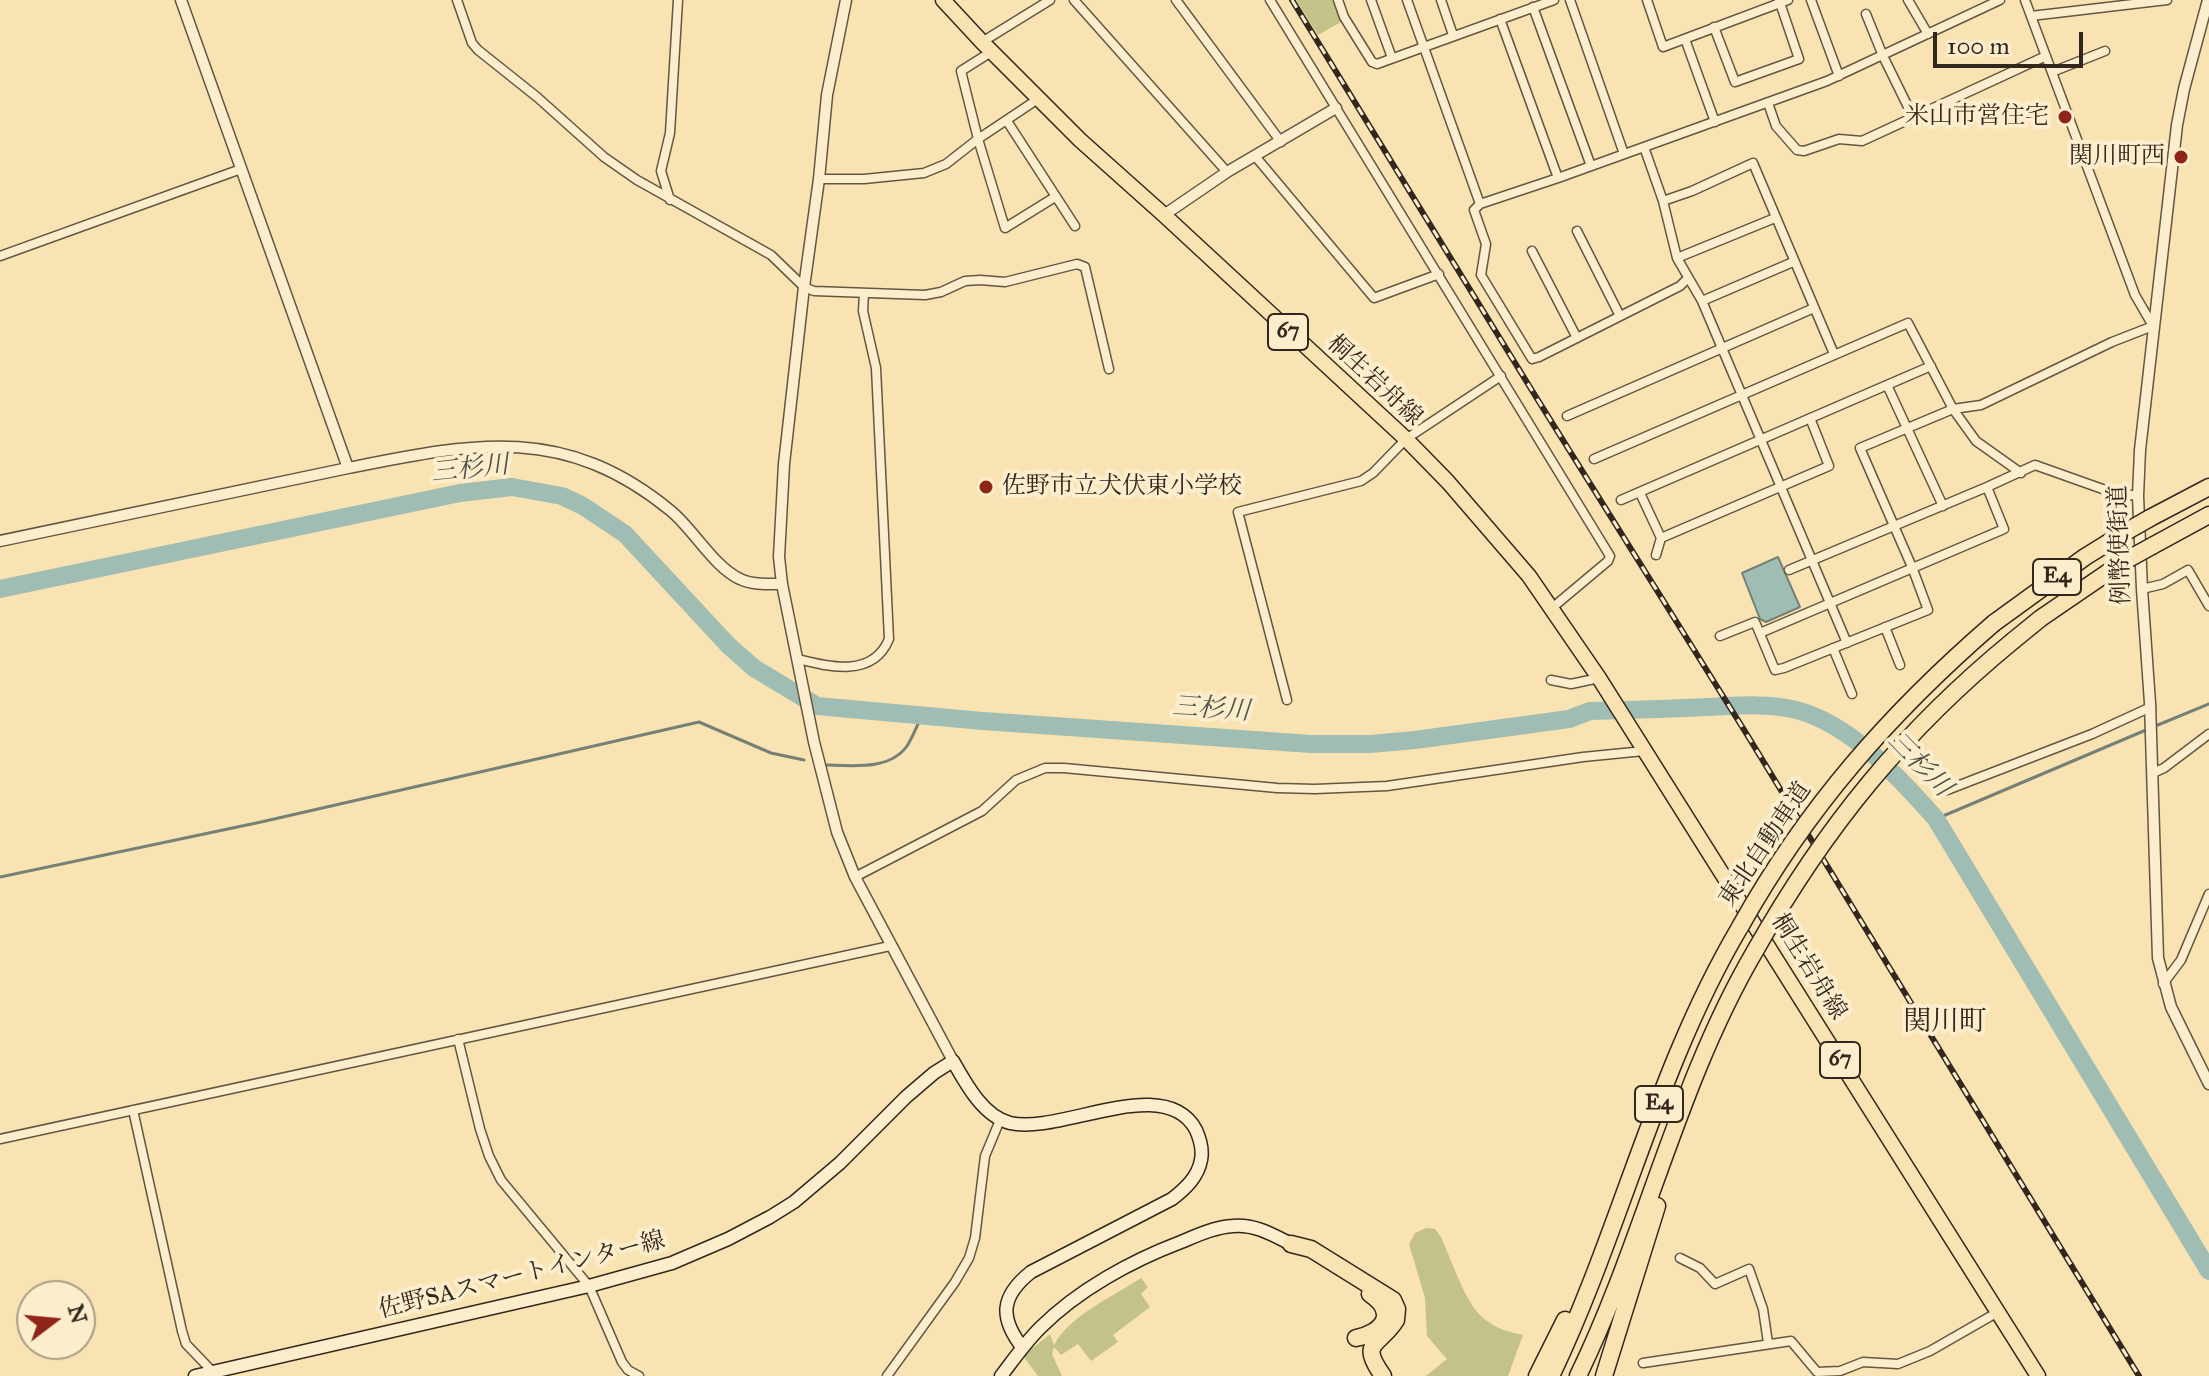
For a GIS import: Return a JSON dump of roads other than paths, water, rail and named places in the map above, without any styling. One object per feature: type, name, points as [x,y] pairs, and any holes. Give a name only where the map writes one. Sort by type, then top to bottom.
[{"type":"highway","name":"東北自動車道","points":[[1551,1376],[1591,1287],[1703,996],[1789,846],[1851,764],[1921,689],[1994,623],[2122,534],[2209,487]]},
{"type":"highway","name":"東北自動車道","points":[[1578,1376],[1617,1284],[1682,1108],[1727,1003],[1804,869],[1827,836],[1870,781],[1937,707],[2014,640],[2123,562],[2209,515]]},
{"type":"highway","points":[[1604,1376],[1661,1194],[1682,1108]]},
{"type":"highway","points":[[1291,1244],[1380,1301],[1385,1313],[1381,1326],[1372,1334],[1356,1338]]},
{"type":"highway","points":[[1291,1244],[1311,1249],[1393,1300],[1397,1309],[1396,1320],[1371,1348],[1372,1361],[1383,1376]]},
{"type":"highway","points":[[1537,1376],[1567,1314],[1591,1287]]},
{"type":"main road","name":"桐生岩舟線","points":[[943,0],[1080,140],[1406,439],[1448,482],[1499,539],[1552,608],[1602,683]]},
{"type":"main road","name":"67","points":[[1602,683],[1643,748]]},
{"type":"main road","name":"桐生岩舟線","points":[[1643,748],[2038,1376]]},
{"type":"main road","points":[[953,1061],[963,1080],[986,1109],[1000,1120],[1034,1126],[1134,1106],[1163,1106],[1174,1109],[1191,1122],[1201,1144],[1199,1168],[1172,1199],[1031,1272],[1014,1287],[1006,1304],[1006,1313],[1013,1335],[1022,1347]]},
{"type":"main road","name":"佐野SAスマートインター線","points":[[195,1376],[589,1286],[672,1263],[728,1239],[794,1202],[820,1181],[906,1097],[953,1061]]},
{"type":"main road","points":[[1001,1376],[1022,1347],[1068,1303],[1155,1252],[1214,1229],[1240,1226],[1261,1230],[1291,1244]]},
{"type":"street","points":[[181,0],[348,468]]},
{"type":"street","points":[[457,0],[472,43],[478,50],[604,157],[670,201],[771,255],[804,287],[814,291],[925,295],[941,292],[965,281],[1005,282],[1077,264],[1085,267],[1109,369]]},
{"type":"street","points":[[670,201],[661,171],[670,133],[678,0]]},
{"type":"street","points":[[846,0],[827,95],[781,495],[779,557],[814,742],[837,832],[855,877],[953,1061]]},
{"type":"street","points":[[1050,0],[986,47],[961,71],[1005,228],[1055,197]]},
{"type":"street","points":[[1074,0],[1227,172]]},
{"type":"street","points":[[1176,0],[1281,142]]},
{"type":"street","points":[[1270,0],[1610,556],[1552,608]]},
{"type":"street","points":[[1338,0],[1344,17],[1372,62],[1377,64],[1554,0]]},
{"type":"street","points":[[1371,0],[1392,58]]},
{"type":"street","points":[[1407,0],[1480,204]]},
{"type":"street","points":[[1441,0],[1453,35]]},
{"type":"street","points":[[1570,0],[1624,154]]},
{"type":"street","points":[[1647,0],[1663,47],[1685,39],[1714,27],[1782,1],[1799,59],[1735,82],[1714,27]]},
{"type":"street","points":[[1811,0],[1839,76]]},
{"type":"street","points":[[1908,0],[1928,34]]},
{"type":"street","points":[[1688,278],[1680,286],[1532,359],[1481,275],[1486,244],[1474,210],[1480,204],[1839,76],[2000,0]]},
{"type":"street","points":[[1720,636],[1755,622],[1775,670],[1928,610],[1860,448],[1953,409],[1981,405],[2112,342],[2153,326],[2135,295],[2025,0]]},
{"type":"street","points":[[2031,16],[2167,0]]},
{"type":"street","name":"例幣使街道","points":[[2208,0],[2177,125],[2153,326],[2138,496],[2151,710],[2158,958],[2171,1007],[2209,1084]]},
{"type":"street","points":[[1533,7],[1591,166]]},
{"type":"street","points":[[1866,14],[1913,117]]},
{"type":"street","points":[[1500,19],[1558,178]]},
{"type":"street","points":[[1685,39],[1715,122]]},
{"type":"street","points":[[2052,72],[2105,51]]},
{"type":"street","points":[[1768,103],[1776,126],[1790,144],[1804,151],[1839,139],[1862,141],[2046,56]]},
{"type":"street","points":[[819,179],[864,179],[924,173],[946,164],[1038,99]]},
{"type":"street","points":[[1164,215],[1227,172],[1336,108]]},
{"type":"street","points":[[1007,121],[1075,226]]},
{"type":"street","points":[[1644,147],[1663,201],[1677,258],[1702,301],[1847,643]]},
{"type":"street","points":[[1255,156],[1374,298],[1439,274]]},
{"type":"street","points":[[1663,201],[1753,163],[1834,354]]},
{"type":"street","points":[[0,256],[241,169]]},
{"type":"street","points":[[1677,258],[1775,218]]},
{"type":"street","points":[[1577,231],[1620,316]]},
{"type":"street","points":[[1532,251],[1577,338]]},
{"type":"street","points":[[1702,301],[1793,262]]},
{"type":"street","points":[[798,659],[836,668],[852,667],[874,658],[889,639],[876,368],[863,311],[864,293]]},
{"type":"street","points":[[1567,416],[1814,308]]},
{"type":"street","points":[[1594,459],[1908,323],[1953,409],[1976,441],[2021,473]]},
{"type":"street","points":[[1621,500],[1931,366]]},
{"type":"street","points":[[1287,700],[1238,512],[1361,481],[1406,439],[1501,376]]},
{"type":"street","points":[[1887,385],[1943,506]]},
{"type":"street","points":[[1661,538],[1829,466],[1810,418]]},
{"type":"street","points":[[0,541],[434,451],[500,446],[533,448],[607,468],[675,513],[739,579],[782,584]]},
{"type":"street","points":[[1789,570],[2035,465],[2111,492],[2138,496]]},
{"type":"street","points":[[1760,633],[2004,529],[1987,487]]},
{"type":"street","points":[[1640,493],[1661,538],[1656,555]]},
{"type":"street","points":[[2142,589],[2163,584],[2188,570],[2209,606]]},
{"type":"street","points":[[1885,627],[1900,665]]},
{"type":"street","points":[[1833,648],[1852,694]]},
{"type":"street","points":[[1551,680],[1571,684],[1602,683]]},
{"type":"street","points":[[1947,790],[2151,710]]},
{"type":"street","points":[[2153,773],[2209,734]]},
{"type":"street","points":[[855,877],[982,811],[1016,780],[1045,768],[1315,789],[1387,786],[1643,748]]},
{"type":"street","points":[[2163,984],[2181,960],[2209,894]]},
{"type":"street","points":[[0,1139],[890,946]]},
{"type":"street","points":[[458,1039],[480,1129],[501,1180],[589,1286],[622,1362],[639,1376]]},
{"type":"street","points":[[133,1110],[182,1331],[186,1344],[214,1374]]},
{"type":"street","points":[[887,1376],[969,1258],[975,1238],[985,1156],[1000,1120]]},
{"type":"street","points":[[1680,1258],[1700,1268],[1715,1284],[1749,1269],[1763,1309],[1768,1343]]},
{"type":"street","points":[[1643,1363],[1791,1341],[1817,1372],[1840,1371],[1870,1362],[1893,1365],[1930,1351],[1998,1312]]},
{"type":"water","points":[[1778,557],[1800,607],[1766,622],[1760,619],[1742,573]]},
{"type":"waterway","name":"三杉川","points":[[0,589],[460,493],[512,487],[562,496],[625,534],[728,645],[754,668],[817,706],[1311,744],[1415,740],[1569,719],[1590,711],[1750,705],[1792,709],[1813,715],[1833,725],[1872,753],[1936,819],[2209,1271]]},
{"type":"waterway","points":[[2153,727],[2209,704]]},
{"type":"waterway","points":[[827,765],[871,765],[891,759],[907,746],[922,716]]},
{"type":"waterway","points":[[0,877],[261,822],[699,722],[771,753],[804,760]]},
{"type":"waterway","points":[[1936,819],[2146,730]]},
{"type":"railway","points":[[1292,0],[2139,1376]]},
{"type":"place","name":"米山市営住宅","points":[[2065,117]]},
{"type":"place","name":"関川町西","points":[[2181,157]]},
{"type":"place","name":"佐野市立犬伏東小学校","points":[[986,487]]},
{"type":"district","name":"関川町","points":[[1945,1023]]}]
